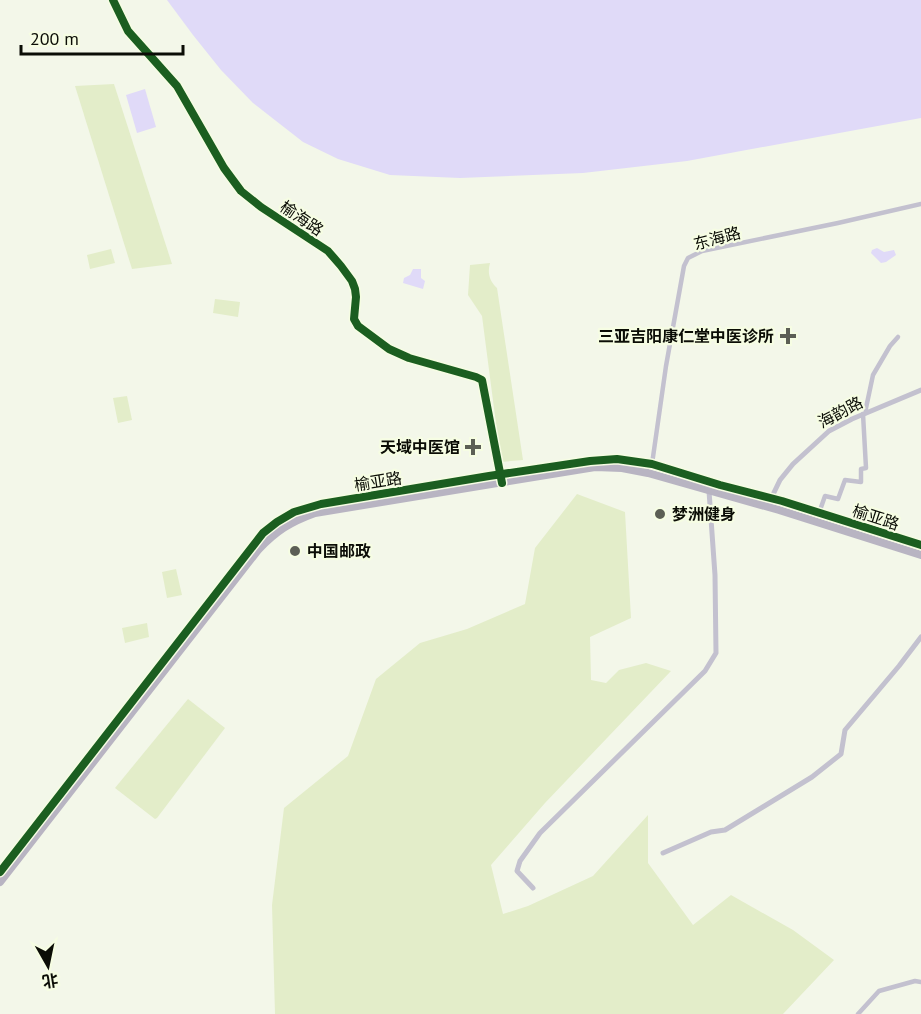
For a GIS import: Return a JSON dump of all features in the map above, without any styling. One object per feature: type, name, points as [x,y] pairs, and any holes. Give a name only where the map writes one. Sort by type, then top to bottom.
[{"type":"highway","name":"榆亚路","points":[[0,882],[258,550],[270,538],[296,520],[315,513],[590,461],[617,459],[652,464],[782,501],[921,545]]},
{"type":"highway","name":"榆亚路","points":[[0,872],[263,533],[294,512],[321,504],[502,479],[595,468],[622,468],[648,473],[767,507],[921,555]]},
{"type":"street","name":"榆海路","points":[[113,0],[128,31],[177,86],[224,168],[241,191],[261,207],[328,251],[341,266],[352,281],[355,290],[354,319],[358,326],[389,349],[409,358],[482,380],[502,479]]},
{"type":"street","name":"东海路","points":[[652,464],[666,366],[684,266],[688,258],[702,251],[921,204]]},
{"type":"street","points":[[819,513],[825,496],[838,499],[845,480],[861,482],[861,469],[866,468],[865,413],[873,375],[898,337]]},
{"type":"street","name":"海韵路","points":[[767,507],[780,480],[793,464],[829,431],[921,390]]},
{"type":"street","points":[[533,888],[517,871],[520,861],[540,833],[705,671],[716,653],[715,574],[709,491]]},
{"type":"street","points":[[663,853],[711,832],[725,830],[812,777],[842,754],[845,730],[921,637]]},
{"type":"street","points":[[858,1014],[879,991],[915,981],[921,982]]},
{"type":"green space","points":[[114,84],[172,264],[132,269],[75,86]]},
{"type":"green space","points":[[111,249],[115,263],[90,269],[87,255]]},
{"type":"green space","points":[[490,263],[490,277],[497,288],[523,460],[501,462],[482,316],[468,295],[470,265]]},
{"type":"green space","points":[[215,299],[240,302],[238,317],[213,313]]},
{"type":"green space","points":[[127,396],[132,420],[118,423],[113,398]]},
{"type":"green space","points":[[577,494],[625,512],[631,618],[590,637],[591,680],[606,683],[619,670],[646,663],[671,671],[545,803],[491,865],[503,914],[528,906],[593,876],[648,815],[648,863],[693,925],[731,895],[793,930],[834,960],[783,1014],[275,1014],[272,905],[284,808],[348,756],[376,679],[420,643],[467,629],[525,604],[535,548]]},
{"type":"green space","points":[[176,569],[182,595],[167,598],[162,572]]},
{"type":"green space","points":[[147,623],[149,637],[125,643],[122,628]]},
{"type":"green space","points":[[188,699],[225,728],[155,819],[115,788]]},
{"type":"shaded area","points":[[167,0],[921,0],[921,118],[687,161],[583,173],[460,178],[390,175],[338,159],[303,142],[253,103],[221,70]]},
{"type":"shaded area","points":[[145,89],[156,127],[137,133],[126,95]]},
{"type":"shaded area","points":[[877,248],[884,252],[894,250],[896,255],[881,263],[871,253]]},
{"type":"shaded area","points":[[413,269],[421,269],[421,278],[425,281],[423,289],[403,283],[404,278],[410,275]]},
{"type":"cycle path","points":[[113,0],[128,31],[177,86],[224,168],[241,191],[261,207],[328,251],[341,266],[355,289],[354,319],[358,326],[389,349],[409,358],[482,380],[502,483]]},
{"type":"cycle path","points":[[0,872],[263,533],[294,512],[321,504],[489,476],[617,459],[652,464],[782,501],[921,545]]},
{"type":"place","name":"三亚吉阳康仁堂中医诊所","points":[[788,336]]},
{"type":"place","name":"天域中医馆","points":[[473,447]]},
{"type":"place","name":"梦洲健身","points":[[660,514]]},
{"type":"place","name":"中国邮政","points":[[295,551]]}]
